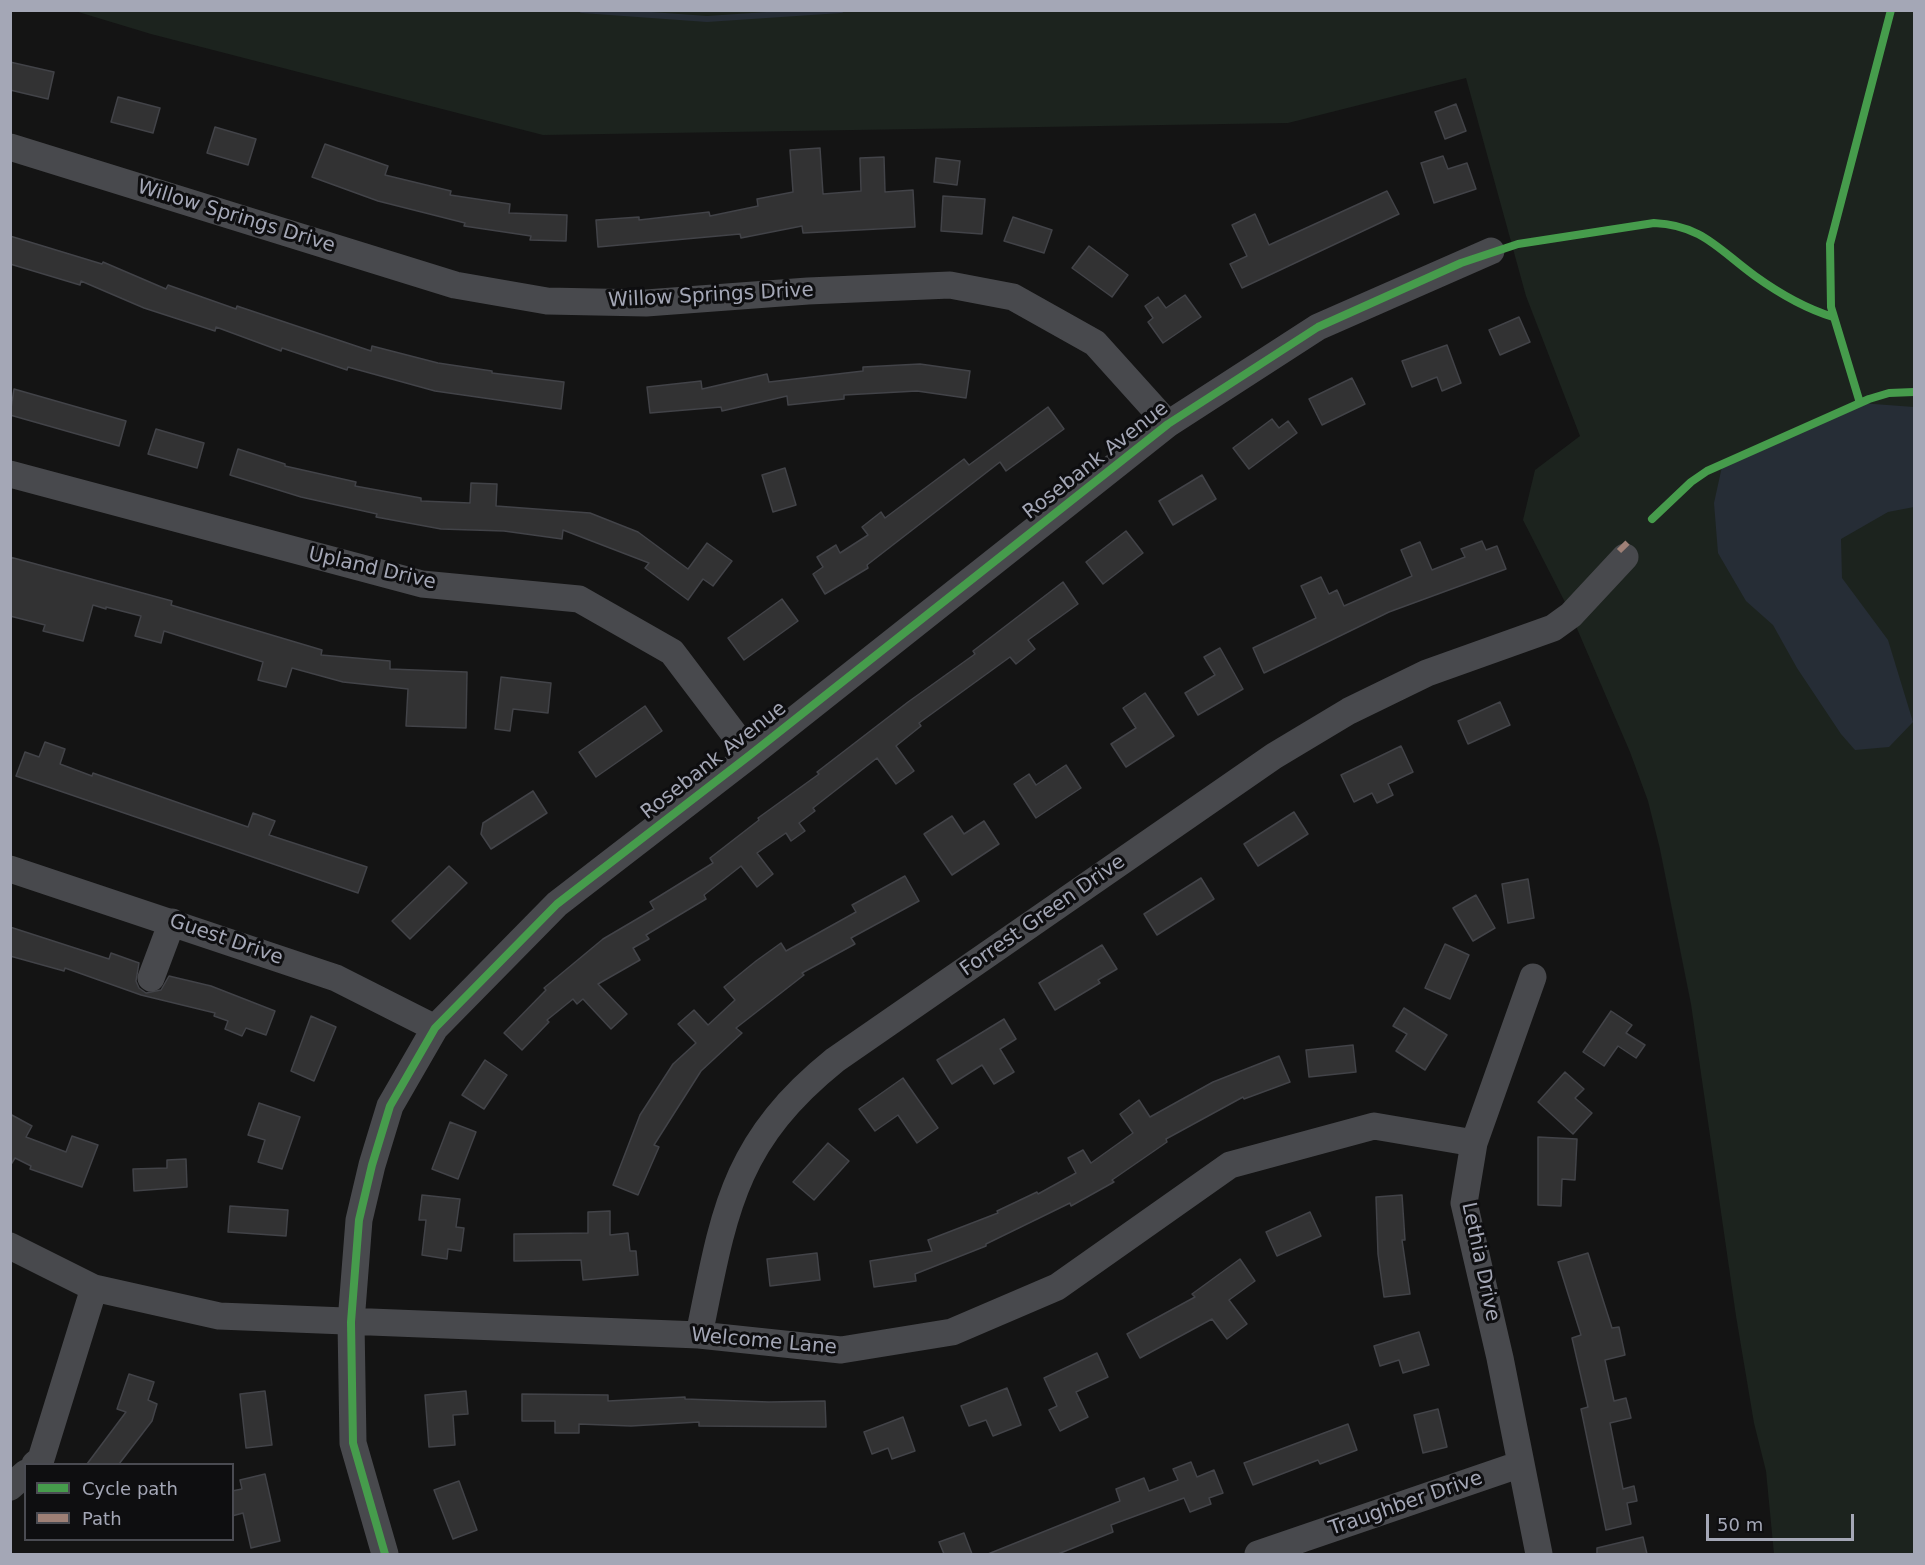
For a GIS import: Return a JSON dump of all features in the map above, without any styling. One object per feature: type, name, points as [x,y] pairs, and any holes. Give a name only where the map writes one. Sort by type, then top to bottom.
[{"type":"street","name":"Willow Springs Drive","points":[[10,147],[455,285],[547,301],[646,303],[808,291],[950,285],[1013,297],[1095,343],[1168,424]]},
{"type":"street","name":"Rosebank Avenue","points":[[385,1554],[353,1443],[351,1322],[359,1220],[390,1107],[435,1028],[557,904],[750,755],[1168,424],[1318,327],[1491,251]]},
{"type":"street","name":"Upland Drive","points":[[10,474],[422,584],[579,599],[672,652],[750,755]]},
{"type":"street","name":"Forrest Green Drive","points":[[699,1335],[721,1224],[732,1192],[764,1132],[808,1081],[1274,756],[1348,711],[1427,674],[1534,636],[1571,615],[1626,557]]},
{"type":"street","name":"Guest Drive","points":[[10,869],[336,978],[435,1028]]},
{"type":"street","points":[[151,978],[172,922]]},
{"type":"street","name":"Lethia Drive","points":[[1533,977],[1474,1143],[1464,1203],[1500,1358],[1539,1554]]},
{"type":"street","name":"Welcome Lane","points":[[10,1246],[94,1288],[219,1316],[699,1335],[841,1350],[952,1332],[1056,1287],[1230,1165],[1374,1126],[1474,1143]]},
{"type":"street","points":[[36,1463],[41,1459],[94,1288]]},
{"type":"street","name":"Traughber Drive","points":[[1258,1554],[1521,1464]]},
{"type":"street","points":[[10,1487],[24,1475]]},
{"type":"shaded area","points":[[75,11],[1914,11],[1914,1554],[1774,1554],[1766,1471],[1754,1423],[1736,1316],[1691,1004],[1660,849],[1648,801],[1630,752],[1569,610],[1523,520],[1535,470],[1580,436],[1526,296],[1466,78],[1288,123],[543,135],[151,34]]},
{"type":"shaded area","points":[[1860,403],[1914,407],[1914,507],[1888,512],[1841,539],[1842,578],[1888,640],[1913,722],[1889,747],[1855,750],[1841,734],[1797,668],[1773,625],[1746,601],[1718,553],[1714,503],[1723,462]]},
{"type":"building","points":[[10,62],[54,72],[48,99],[10,90]]},
{"type":"building","points":[[118,97],[160,108],[153,133],[111,122]]},
{"type":"building","points":[[1456,104],[1466,131],[1445,139],[1435,112]]},
{"type":"building","points":[[215,127],[256,139],[248,165],[207,153]]},
{"type":"building","points":[[325,144],[388,166],[385,175],[451,191],[450,195],[510,204],[509,213],[567,215],[566,241],[530,240],[531,236],[464,226],[465,223],[378,201],[312,177]]},
{"type":"building","points":[[820,148],[823,194],[861,191],[860,158],[884,157],[885,192],[913,190],[915,227],[803,233],[802,226],[741,238],[740,234],[598,247],[596,220],[639,217],[639,220],[709,212],[710,216],[758,206],[757,199],[793,192],[790,150]]},
{"type":"building","points":[[1443,156],[1448,169],[1467,163],[1476,189],[1434,203],[1421,163]]},
{"type":"building","points":[[936,158],[960,161],[957,185],[934,182]]},
{"type":"building","points":[[1387,191],[1399,214],[1242,288],[1230,264],[1247,256],[1232,225],[1255,214],[1269,245]]},
{"type":"building","points":[[943,196],[985,199],[982,234],[941,231]]},
{"type":"building","points":[[1013,217],[1052,230],[1044,253],[1004,241]]},
{"type":"building","points":[[10,236],[102,264],[103,262],[166,289],[168,285],[371,351],[372,346],[438,363],[492,371],[492,373],[564,382],[561,409],[435,391],[348,367],[347,370],[282,348],[281,351],[216,327],[215,331],[144,308],[81,281],[80,285],[10,264]]},
{"type":"building","points":[[1089,246],[1128,275],[1112,297],[1072,268]]},
{"type":"building","points":[[1185,295],[1201,317],[1163,343],[1148,322],[1153,318],[1145,306],[1158,297],[1166,308]]},
{"type":"building","points":[[1519,317],[1530,342],[1500,355],[1489,330]]},
{"type":"building","points":[[1447,345],[1461,383],[1442,391],[1437,377],[1412,387],[1402,361]]},
{"type":"building","points":[[920,364],[970,371],[966,398],[917,391],[844,395],[844,399],[788,405],[787,396],[722,411],[721,407],[650,413],[647,387],[701,381],[702,389],[767,374],[769,382],[863,371],[863,367]]},
{"type":"building","points":[[1352,378],[1365,404],[1322,425],[1309,399]]},
{"type":"building","points":[[14,389],[126,421],[119,446],[10,415]]},
{"type":"building","points":[[1048,407],[1064,429],[1006,471],[1000,462],[867,565],[868,568],[825,594],[813,574],[823,567],[817,557],[836,545],[840,553],[868,535],[862,527],[881,512],[885,518],[964,459],[969,465]]},
{"type":"building","points":[[1272,419],[1279,428],[1288,421],[1297,433],[1249,469],[1233,448]]},
{"type":"building","points":[[156,429],[204,443],[197,468],[148,454]]},
{"type":"building","points":[[238,449],[285,464],[285,466],[356,482],[355,486],[421,498],[421,501],[470,503],[471,483],[497,484],[496,506],[590,513],[638,532],[688,569],[707,543],[732,561],[713,586],[703,579],[688,600],[645,568],[649,563],[563,530],[562,539],[504,531],[441,529],[376,517],[377,514],[301,497],[230,475]]},
{"type":"building","points":[[785,468],[796,505],[773,512],[762,475]]},
{"type":"building","points":[[1202,475],[1216,499],[1173,525],[1159,501]]},
{"type":"building","points":[[1126,531],[1143,553],[1103,584],[1086,562]]},
{"type":"building","points":[[1482,541],[1486,550],[1497,546],[1506,569],[1389,612],[1264,673],[1253,648],[1316,618],[1301,586],[1321,577],[1329,594],[1337,590],[1344,606],[1412,576],[1401,550],[1420,542],[1432,570],[1465,557],[1461,549]]},
{"type":"building","points":[[10,557],[172,601],[171,605],[322,650],[321,655],[390,661],[390,669],[467,672],[466,728],[406,726],[408,689],[343,682],[292,668],[286,687],[258,680],[263,662],[164,631],[161,643],[135,636],[141,616],[106,607],[106,609],[93,605],[83,641],[43,631],[45,625],[10,616]]},
{"type":"building","points":[[1063,582],[1078,604],[1028,640],[1035,649],[1016,664],[1010,657],[919,723],[921,726],[896,746],[914,771],[896,784],[877,758],[813,808],[815,811],[799,823],[805,831],[791,841],[786,833],[757,853],[773,874],[757,887],[741,866],[704,895],[706,899],[646,935],[649,939],[633,948],[640,960],[598,984],[627,1014],[611,1029],[583,999],[577,1004],[573,999],[547,1020],[549,1022],[522,1050],[504,1033],[546,990],[544,988],[603,939],[654,909],[650,902],[713,863],[710,858],[759,820],[758,818],[819,774],[817,772],[908,702],[975,654],[973,651]]},
{"type":"building","points":[[782,599],[798,621],[744,660],[728,638]]},
{"type":"building","points":[[1220,648],[1243,689],[1198,715],[1185,693],[1215,675],[1204,657]]},
{"type":"building","points":[[501,677],[551,683],[548,713],[513,709],[510,731],[495,729]]},
{"type":"building","points":[[1145,693],[1174,736],[1126,767],[1111,744],[1136,728],[1123,708]]},
{"type":"building","points":[[1500,702],[1510,725],[1468,744],[1458,721]]},
{"type":"building","points":[[645,706],[662,731],[596,777],[579,752]]},
{"type":"building","points":[[45,742],[65,749],[60,764],[92,776],[93,773],[248,827],[253,813],[275,821],[269,835],[367,867],[358,893],[16,776],[25,752],[39,757]]},
{"type":"building","points":[[1401,746],[1413,772],[1388,784],[1393,795],[1377,803],[1372,793],[1354,802],[1341,775]]},
{"type":"building","points":[[1066,765],[1081,788],[1036,818],[1014,784],[1029,774],[1036,785]]},
{"type":"building","points":[[533,791],[547,813],[491,849],[481,834],[483,823]]},
{"type":"building","points":[[1294,812],[1308,834],[1258,866],[1244,844]]},
{"type":"building","points":[[952,816],[964,834],[984,821],[999,844],[952,875],[924,834]]},
{"type":"building","points":[[449,866],[467,883],[410,939],[392,921]]},
{"type":"building","points":[[905,876],[919,901],[851,938],[855,944],[802,973],[804,975],[736,1028],[742,1033],[701,1071],[654,1145],[659,1147],[638,1195],[613,1185],[640,1115],[673,1064],[696,1043],[678,1024],[694,1010],[708,1025],[735,1000],[724,987],[756,961],[781,943],[786,951],[856,912],[852,905]]},
{"type":"building","points":[[1201,878],[1214,899],[1157,935],[1144,914]]},
{"type":"building","points":[[1528,879],[1534,918],[1508,923],[1502,884]]},
{"type":"building","points":[[1476,895],[1495,928],[1473,941],[1453,908]]},
{"type":"building","points":[[10,927],[109,959],[111,953],[139,963],[136,981],[139,988],[146,993],[161,990],[169,976],[211,986],[275,1011],[266,1035],[246,1028],[242,1036],[225,1029],[228,1021],[214,1016],[215,1013],[141,995],[65,968],[64,971],[10,956]]},
{"type":"building","points":[[1445,944],[1469,955],[1450,999],[1425,988]]},
{"type":"building","points":[[1102,945],[1117,969],[1098,980],[1100,983],[1055,1010],[1039,983]]},
{"type":"building","points":[[1404,1008],[1447,1035],[1425,1070],[1396,1051],[1407,1034],[1393,1026]]},
{"type":"building","points":[[1611,1011],[1632,1025],[1626,1033],[1645,1045],[1636,1058],[1618,1046],[1604,1066],[1583,1052]]},
{"type":"building","points":[[311,1016],[336,1027],[314,1081],[291,1071]]},
{"type":"building","points":[[1004,1019],[1016,1039],[1000,1049],[1014,1072],[994,1084],[982,1065],[952,1084],[937,1060]]},
{"type":"building","points":[[1353,1045],[1356,1072],[1309,1077],[1306,1050]]},
{"type":"building","points":[[1279,1056],[1290,1082],[1244,1099],[1243,1097],[1166,1139],[1167,1142],[1112,1180],[1114,1182],[1071,1206],[1070,1203],[986,1246],[915,1274],[916,1281],[874,1287],[870,1261],[932,1251],[928,1240],[998,1213],[997,1211],[1037,1192],[1038,1194],[1076,1173],[1068,1158],[1083,1150],[1091,1163],[1133,1133],[1120,1114],[1139,1100],[1150,1117],[1213,1082]]},
{"type":"building","points":[[485,1060],[507,1075],[484,1109],[462,1095]]},
{"type":"building","points":[[1565,1072],[1584,1089],[1575,1098],[1592,1113],[1573,1134],[1538,1102]]},
{"type":"building","points":[[903,1078],[938,1128],[917,1143],[898,1115],[875,1131],[859,1109]]},
{"type":"building","points":[[259,1103],[300,1117],[282,1169],[258,1162],[265,1140],[248,1135]]},
{"type":"building","points":[[10,1114],[32,1126],[26,1137],[66,1152],[72,1136],[98,1145],[82,1187],[30,1169],[31,1166],[15,1158],[10,1166]]},
{"type":"building","points":[[450,1122],[476,1132],[458,1179],[432,1169]]},
{"type":"building","points":[[1538,1137],[1577,1139],[1575,1180],[1562,1179],[1561,1206],[1538,1205]]},
{"type":"building","points":[[828,1143],[849,1161],[814,1200],[793,1182]]},
{"type":"building","points":[[186,1159],[187,1187],[134,1191],[133,1169],[167,1168],[167,1160]]},
{"type":"building","points":[[422,1195],[460,1199],[456,1227],[464,1228],[461,1251],[448,1249],[447,1259],[422,1255],[426,1220],[419,1220]]},
{"type":"building","points":[[1402,1195],[1405,1240],[1402,1240],[1410,1294],[1384,1297],[1378,1254],[1376,1197]]},
{"type":"building","points":[[230,1206],[288,1210],[286,1236],[228,1232]]},
{"type":"building","points":[[610,1211],[610,1235],[628,1233],[630,1251],[636,1251],[638,1275],[583,1280],[581,1260],[514,1261],[514,1234],[588,1233],[588,1212]]},
{"type":"building","points":[[1310,1212],[1321,1236],[1277,1256],[1266,1232]]},
{"type":"building","points":[[817,1253],[820,1280],[770,1286],[767,1259]]},
{"type":"building","points":[[1588,1253],[1612,1328],[1619,1327],[1625,1355],[1605,1360],[1614,1401],[1626,1398],[1631,1418],[1610,1423],[1623,1489],[1634,1486],[1637,1501],[1627,1503],[1631,1524],[1606,1530],[1581,1409],[1588,1407],[1572,1338],[1581,1335],[1558,1262]]},
{"type":"building","points":[[1240,1259],[1255,1281],[1229,1300],[1247,1324],[1227,1339],[1212,1319],[1140,1358],[1127,1334],[1195,1297],[1192,1294]]},
{"type":"building","points":[[1419,1332],[1429,1365],[1403,1373],[1399,1360],[1380,1366],[1374,1346]]},
{"type":"building","points":[[1097,1353],[1108,1377],[1076,1392],[1088,1417],[1060,1431],[1049,1410],[1057,1406],[1044,1378]]},
{"type":"building","points":[[129,1374],[154,1382],[148,1400],[157,1404],[152,1421],[120,1463],[88,1463],[126,1412],[117,1409]]},
{"type":"building","points":[[1007,1388],[1021,1425],[993,1436],[986,1420],[969,1426],[961,1406]]},
{"type":"building","points":[[265,1391],[272,1445],[246,1448],[240,1394]]},
{"type":"building","points":[[466,1391],[468,1414],[453,1415],[455,1445],[429,1447],[425,1395]]},
{"type":"building","points":[[522,1394],[608,1395],[608,1401],[685,1397],[685,1399],[769,1402],[825,1401],[826,1427],[699,1426],[699,1422],[631,1426],[579,1424],[579,1433],[555,1433],[555,1421],[522,1421]]},
{"type":"building","points":[[1438,1409],[1447,1447],[1423,1453],[1414,1415]]},
{"type":"building","points":[[903,1417],[915,1451],[892,1459],[888,1448],[872,1454],[864,1432]]},
{"type":"building","points":[[1348,1424],[1357,1450],[1320,1464],[1318,1460],[1253,1485],[1244,1463]]},
{"type":"building","points":[[1191,1462],[1197,1477],[1214,1470],[1223,1493],[1209,1498],[1211,1504],[1190,1512],[1184,1498],[1111,1525],[1113,1532],[1058,1554],[988,1554],[1120,1501],[1116,1489],[1144,1478],[1149,1491],[1178,1480],[1173,1469]]},
{"type":"building","points":[[265,1474],[280,1541],[251,1548],[243,1513],[234,1515],[234,1491],[242,1489],[240,1480]]},
{"type":"building","points":[[459,1481],[477,1530],[453,1539],[434,1490]]},
{"type":"building","points":[[964,1533],[972,1554],[944,1554],[939,1542]]},
{"type":"building","points":[[1643,1537],[1647,1554],[1597,1554],[1597,1548]]},
{"type":"waterway","points":[[582,10],[707,19],[841,10]]},
{"type":"marked path","points":[[1619,551],[1628,542]]},
{"type":"cycle path","points":[[1860,403],[1831,307],[1830,244],[1891,10]]},
{"type":"cycle path","points":[[385,1554],[353,1443],[351,1322],[359,1220],[372,1165],[390,1106],[435,1028],[557,904],[750,755],[1168,424],[1318,327],[1461,263],[1518,244],[1654,223],[1685,228],[1698,234],[1783,295],[1833,317]]},
{"type":"cycle path","points":[[1652,519],[1691,482],[1707,471],[1869,399],[1889,393],[1914,392]]}]
